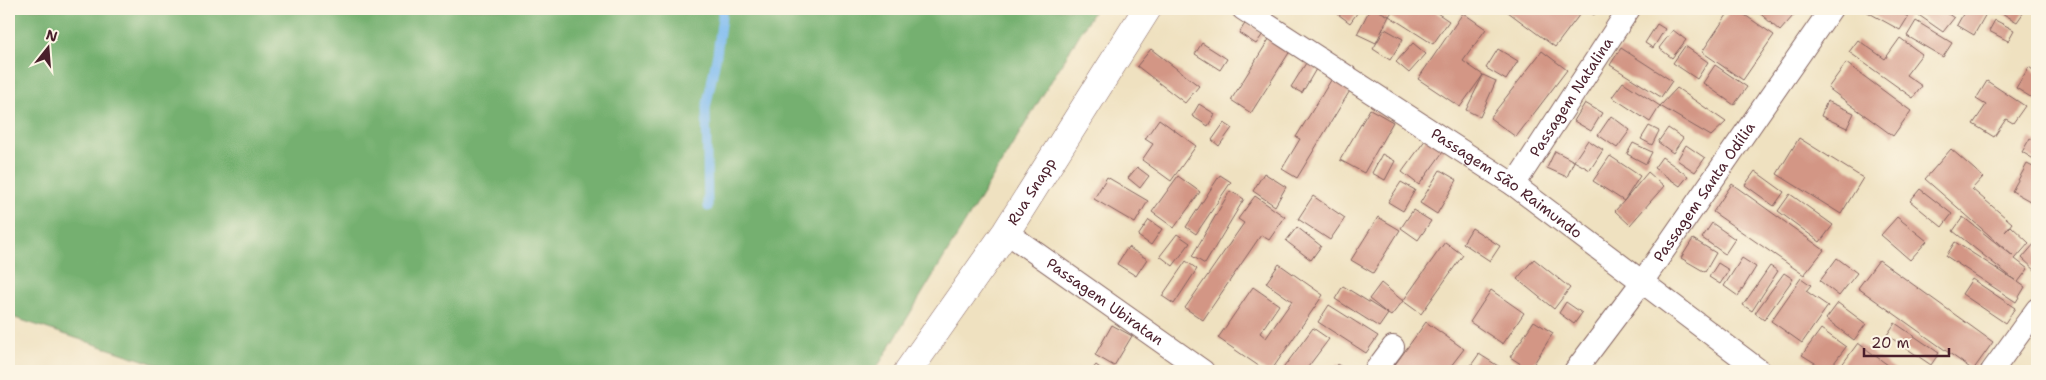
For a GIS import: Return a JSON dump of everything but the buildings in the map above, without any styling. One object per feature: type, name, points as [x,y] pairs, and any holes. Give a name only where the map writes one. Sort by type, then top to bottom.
[{"type":"main road","name":"Rua Snapp","points":[[908,371],[1006,232],[1147,9]]},
{"type":"street","name":"Passagem São Raimundo","points":[[1243,9],[1514,185],[1760,371]]},
{"type":"street","name":"Passagem Natalina","points":[[1514,185],[1629,9]]},
{"type":"street","name":"Passagem Santa Odília","points":[[1576,371],[1642,282],[1831,9]]},
{"type":"street","name":"Passagem Ubiratan","points":[[1006,232],[1204,371]]},
{"type":"street","points":[[1992,371],[2037,309]]},
{"type":"street","points":[[1375,371],[1393,347]]},
{"type":"green space","points":[[9,9],[1095,9],[875,371],[176,371],[9,316]]},
{"type":"waterway","points":[[708,207],[706,108],[717,54],[723,9]]}]
